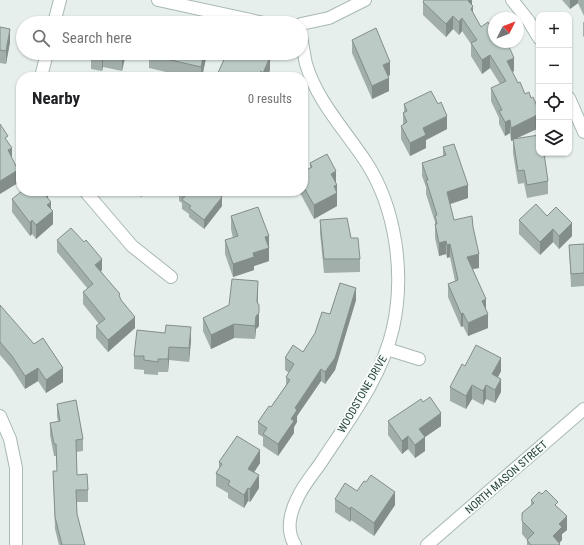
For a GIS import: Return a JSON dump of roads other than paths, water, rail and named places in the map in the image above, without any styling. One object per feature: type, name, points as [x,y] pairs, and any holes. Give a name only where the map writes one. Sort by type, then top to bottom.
[{"type":"street","points":[[56,16],[60,0]]},
{"type":"street","points":[[158,0],[232,16]]},
{"type":"street","points":[[308,22],[329,18],[365,0]]},
{"type":"street","points":[[512,0],[528,20],[536,33]]},
{"type":"street","points":[[42,72],[45,60]]},
{"type":"street","name":"WOODSTONE DRIVE","points":[[295,545],[290,531],[290,523],[298,497],[351,417],[377,371],[387,349],[393,328],[398,288],[397,265],[388,212],[377,183],[366,162],[334,118],[317,89],[305,60]]},
{"type":"street","points":[[572,105],[584,132]]},
{"type":"street","points":[[89,196],[132,246],[171,277]]},
{"type":"street","points":[[387,349],[420,359]]},
{"type":"street","name":"NORTH MASON STREET","points":[[427,545],[584,409]]},
{"type":"street","points":[[0,416],[10,439],[16,468],[16,545]]}]
